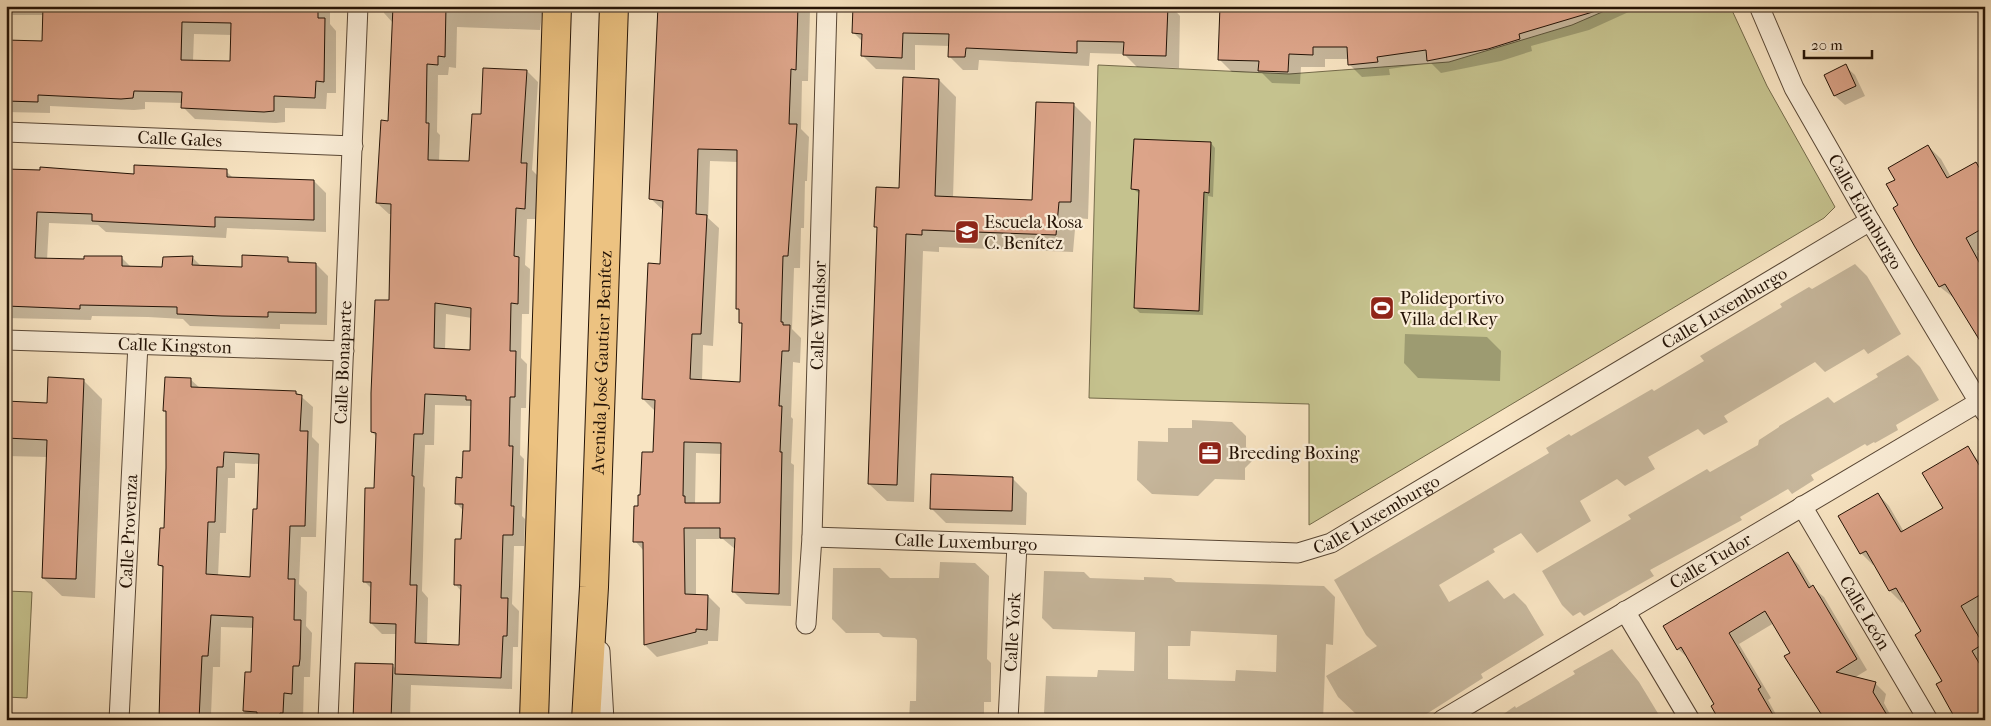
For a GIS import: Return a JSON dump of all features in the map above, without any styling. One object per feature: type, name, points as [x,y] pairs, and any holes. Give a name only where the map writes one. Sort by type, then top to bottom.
[{"type":"main road","points":[[534,720],[557,6]]},
{"type":"main road","name":"Avenida José Gautier Benítez","points":[[586,720],[594,587],[614,6]]},
{"type":"street","name":"Calle Bonaparte","points":[[328,720],[358,6]]},
{"type":"street","name":"Calle Windsor","points":[[806,624],[812,537],[827,6]]},
{"type":"street","name":"Calle Edimburgo","points":[[1759,6],[1794,88],[1870,221],[1982,407]]},
{"type":"street","name":"Calle Gales","points":[[6,132],[352,146]]},
{"type":"street","name":"Calle Luxemburgo","points":[[812,537],[1298,553],[1331,543],[1870,221]]},
{"type":"street","name":"Calle Kingston","points":[[6,340],[344,350]]},
{"type":"street","name":"Calle Provenza","points":[[119,720],[138,344]]},
{"type":"street","name":"Calle Tudor","points":[[1448,719],[1802,506],[1982,407]]},
{"type":"street","name":"Calle León","points":[[1802,506],[1928,720]]},
{"type":"street","name":"Calle York","points":[[1008,720],[1016,545]]},
{"type":"street","points":[[594,587],[602,671],[604,720]]},
{"type":"street","points":[[1626,611],[1690,720]]},
{"type":"shaded area","name":"Polideportivo Villa del Rey","points":[[1616,6],[1730,6],[1767,86],[1835,207],[1824,218],[1309,525],[1309,404],[1089,398],[1098,65],[1289,74],[1449,62],[1572,25]]},
{"type":"shaded area","points":[[6,591],[32,592],[27,698],[6,697]]},
{"type":"building","points":[[43,6],[318,6],[318,18],[325,18],[324,82],[316,81],[315,98],[274,96],[274,111],[264,112],[181,108],[182,92],[134,91],[133,98],[121,99],[38,95],[38,102],[6,101],[6,40],[42,41]],"holes":[[[182,22],[231,23],[230,61],[181,60]]]},
{"type":"building","points":[[393,6],[446,6],[445,57],[438,56],[438,65],[427,64],[426,123],[429,123],[428,160],[469,161],[472,114],[481,114],[483,68],[527,70],[521,163],[527,163],[525,209],[516,208],[514,256],[519,257],[518,304],[511,303],[510,351],[516,351],[515,397],[510,397],[509,446],[513,446],[511,506],[514,506],[513,535],[503,535],[501,598],[508,598],[507,636],[503,636],[501,678],[395,674],[396,624],[370,623],[371,582],[363,582],[365,488],[374,488],[376,433],[371,432],[371,393],[375,300],[389,300],[391,204],[376,203],[381,120],[388,121]],"holes":[[[435,303],[471,308],[470,350],[434,348]],[[425,394],[466,396],[466,400],[471,400],[470,451],[463,451],[462,478],[456,477],[455,504],[463,504],[461,539],[455,539],[454,585],[461,585],[459,645],[415,643],[417,585],[410,585],[414,476],[412,476],[414,434],[423,434]]]},
{"type":"building","points":[[658,6],[798,6],[796,70],[791,69],[789,124],[797,124],[788,256],[783,256],[781,322],[783,322],[783,325],[790,325],[789,351],[782,351],[779,406],[782,406],[779,594],[732,592],[735,538],[720,538],[720,528],[684,528],[685,594],[708,595],[707,630],[696,629],[696,632],[644,645],[643,542],[633,542],[634,506],[638,506],[638,495],[640,495],[642,452],[653,452],[655,400],[642,399],[648,263],[660,264],[663,201],[649,199]],"holes":[[[698,149],[737,150],[736,309],[739,309],[739,323],[742,323],[740,382],[690,379],[692,334],[701,334],[707,215],[696,214]],[[684,442],[721,443],[720,503],[685,503],[685,496],[683,496]]]},
{"type":"building","points":[[853,6],[1168,6],[1166,56],[1123,55],[1124,42],[1077,41],[1077,53],[966,48],[965,57],[948,57],[949,34],[903,33],[902,58],[861,56],[862,34],[852,33]]},
{"type":"building","points":[[1220,6],[1344,8],[1343,6],[1596,6],[1596,11],[1519,34],[1520,39],[1488,49],[1427,61],[1426,50],[1377,57],[1378,62],[1348,65],[1347,47],[1313,47],[1313,55],[1289,54],[1288,72],[1258,71],[1259,61],[1218,60]]},
{"type":"building","points":[[1846,64],[1856,86],[1834,96],[1824,75]]},
{"type":"building","points":[[903,77],[939,79],[935,196],[1032,200],[1036,102],[1074,103],[1071,202],[1059,202],[1056,235],[922,230],[922,235],[906,234],[897,485],[868,484],[877,227],[874,227],[876,187],[899,188]]},
{"type":"building","points":[[1134,139],[1211,142],[1209,193],[1204,192],[1199,311],[1134,308],[1139,190],[1131,189]]},
{"type":"building","points":[[1928,145],[1947,178],[1976,162],[1985,178],[1985,227],[1966,238],[1985,273],[1985,349],[1945,284],[1939,287],[1915,247],[1893,208],[1898,205],[1886,184],[1895,180],[1888,168]]},
{"type":"building","points":[[134,165],[227,169],[227,177],[314,180],[314,220],[215,217],[215,227],[92,221],[92,214],[37,212],[35,258],[84,259],[84,256],[122,256],[122,266],[162,267],[163,257],[193,256],[192,265],[242,267],[242,255],[288,257],[288,262],[316,263],[316,313],[268,312],[268,317],[222,316],[177,314],[177,307],[80,305],[80,309],[6,306],[6,169],[40,170],[40,167],[134,174]]},
{"type":"building","points":[[48,377],[84,379],[76,579],[42,578],[47,440],[6,438],[6,401],[47,403]]},
{"type":"building","points":[[165,377],[191,378],[191,387],[296,391],[296,394],[302,395],[300,431],[308,431],[305,526],[290,526],[288,579],[295,579],[294,620],[301,620],[300,659],[299,666],[293,666],[292,694],[284,693],[283,713],[280,713],[279,720],[257,720],[257,712],[243,711],[245,672],[251,672],[253,617],[211,615],[208,656],[202,656],[199,720],[159,720],[163,566],[158,565],[160,528],[164,528],[166,468],[166,411],[163,411]],"holes":[[[224,452],[259,454],[257,509],[253,509],[250,577],[206,574],[208,522],[215,522],[217,467],[223,467]]]},
{"type":"building","points":[[1968,446],[1985,475],[1985,592],[1961,606],[1983,644],[1972,651],[1985,673],[1985,720],[1956,720],[1936,684],[1942,681],[1915,635],[1921,631],[1896,588],[1889,591],[1866,551],[1860,554],[1838,516],[1878,493],[1901,532],[1943,508],[1922,473]]},
{"type":"building","points":[[931,474],[1013,477],[1012,511],[930,509]]},
{"type":"building","points":[[1788,552],[1809,588],[1813,585],[1857,659],[1836,672],[1876,682],[1873,692],[1890,720],[1825,720],[1784,656],[1790,653],[1765,611],[1729,633],[1761,687],[1758,689],[1776,720],[1719,720],[1711,706],[1714,704],[1681,647],[1677,650],[1663,626]]},
{"type":"building","points":[[355,663],[393,664],[391,720],[353,720]]},
{"type":"place","name":"Escuela Rosa C. Benítez","points":[[967,232]]},
{"type":"place","name":"Polideportivo Villa del Rey","points":[[1382,308]]},
{"type":"place","name":"Breeding Boxing","points":[[1210,453]]}]
